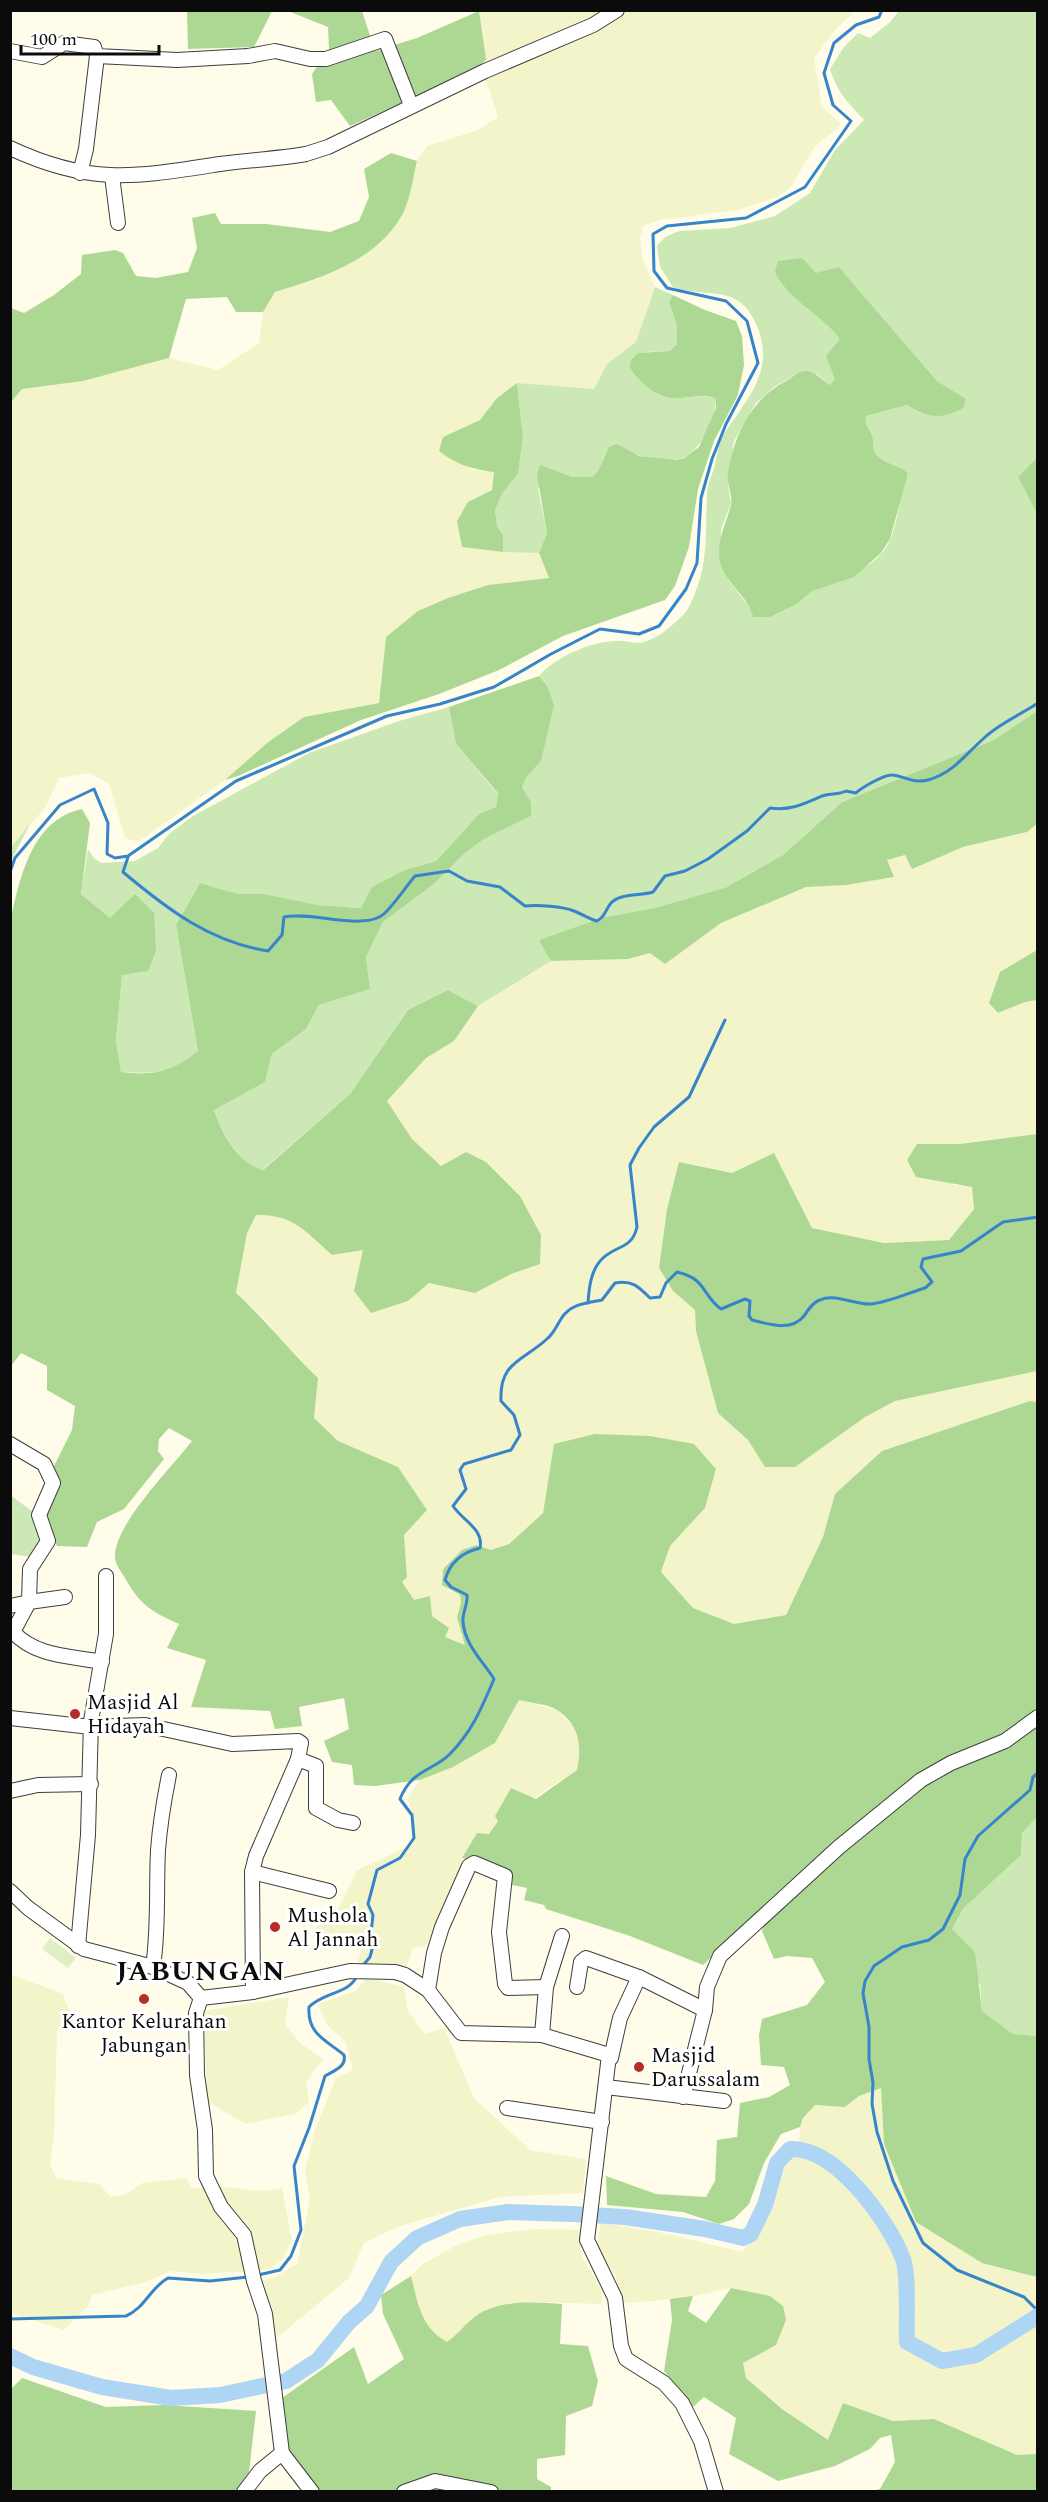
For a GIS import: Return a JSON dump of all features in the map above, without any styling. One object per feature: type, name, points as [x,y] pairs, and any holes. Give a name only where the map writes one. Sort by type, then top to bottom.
[{"type":"street","points":[[10,148],[80,173],[112,176],[154,174],[306,154],[328,147],[411,105],[514,57],[574,33],[617,10]]},
{"type":"street","points":[[97,56],[177,60],[249,56],[275,51],[310,59],[326,59],[385,39],[411,105]]},
{"type":"street","points":[[10,51],[42,57],[64,43],[94,47],[97,56],[86,149],[80,173]]},
{"type":"street","points":[[112,176],[118,223]]},
{"type":"street","points":[[10,1444],[44,1464],[53,1482],[39,1515],[48,1541],[30,1569],[29,1602],[25,1614],[12,1634],[37,1651],[102,1662]]},
{"type":"street","points":[[78,1946],[92,1784],[91,1727],[106,1634],[106,1576]]},
{"type":"street","points":[[10,1606],[65,1597]]},
{"type":"street","points":[[683,2097],[705,2010],[706,1987],[720,1956],[839,1847],[921,1780],[951,1763],[1005,1740],[1038,1717]]},
{"type":"street","points":[[10,1718],[91,1727],[146,1725],[232,1744],[298,1741],[302,1747],[298,1759],[256,1856],[252,1872],[253,1992]]},
{"type":"street","points":[[298,1759],[316,1766],[316,1808],[339,1820],[353,1822]]},
{"type":"street","points":[[153,1967],[159,1919],[158,1852],[162,1808],[169,1775]]},
{"type":"street","points":[[10,1791],[38,1785],[92,1784]]},
{"type":"street","points":[[428,1990],[434,1953],[452,1902],[470,1866],[474,1863],[505,1876],[499,1932],[506,1986],[546,1987]]},
{"type":"street","points":[[252,1872],[329,1891]]},
{"type":"street","points":[[10,1891],[78,1946],[89,1952],[153,1967],[188,1983],[201,1998]]},
{"type":"street","points":[[542,2035],[546,1987],[562,1936]]},
{"type":"street","points":[[577,1987],[581,1962],[586,1958],[639,1977],[705,2010]]},
{"type":"street","points":[[201,1998],[253,1992],[357,1971],[400,1973],[428,1990],[461,2033],[542,2035],[607,2053],[611,2058]]},
{"type":"street","points":[[639,1977],[620,2019],[611,2058],[592,2201],[589,2247],[615,2298],[622,2352],[630,2364],[664,2383],[682,2403],[701,2441],[716,2492]]},
{"type":"street","points":[[201,1998],[196,2013],[196,2075],[204,2130],[206,2176],[222,2207],[244,2235],[253,2276],[265,2314],[282,2453],[312,2492]]},
{"type":"street","points":[[606,2087],[724,2101]]},
{"type":"street","points":[[507,2108],[602,2122]]},
{"type":"street","points":[[244,2492],[260,2471],[282,2453]]},
{"type":"street","points":[[404,2492],[435,2481],[491,2492]]},
{"type":"green space","points":[[187,10],[272,11],[254,47],[188,49]]},
{"type":"green space","points":[[288,11],[362,11],[375,51],[417,38],[479,11],[486,59],[479,69],[350,126],[331,100],[316,102],[312,74],[329,49],[328,27]]},
{"type":"green space","points":[[479,11],[855,11],[837,28],[814,58],[821,102],[825,110],[840,122],[840,126],[815,146],[790,188],[777,197],[738,210],[660,220],[643,226],[640,239],[643,260],[655,287],[636,342],[607,364],[594,390],[517,383],[497,398],[480,420],[442,437],[472,470],[494,471],[492,490],[468,502],[462,547],[539,553],[549,578],[488,585],[386,637],[379,703],[304,717],[267,743],[225,780],[138,842],[125,838],[109,784],[90,773],[59,778],[45,808],[11,847],[10,402],[22,389],[83,381],[169,358],[218,370],[259,343],[263,312],[275,292],[318,279],[381,243],[404,210],[417,161],[427,146],[478,130],[498,117],[489,89],[479,69],[486,59]]},
{"type":"green space","points":[[899,11],[1037,11],[1038,458],[1018,477],[1037,514],[1037,711],[994,740],[842,802],[783,855],[727,887],[655,908],[604,917],[540,940],[551,961],[478,1006],[448,990],[408,1010],[350,1094],[262,1170],[253,1166],[232,1146],[214,1109],[265,1082],[272,1054],[306,1029],[319,1005],[370,989],[366,957],[383,922],[434,884],[465,853],[484,839],[531,816],[531,802],[522,787],[526,778],[541,761],[547,686],[539,676],[554,663],[586,647],[607,642],[637,643],[649,640],[669,628],[688,608],[698,585],[704,560],[709,482],[724,434],[749,397],[761,371],[762,342],[750,312],[741,303],[721,294],[673,287],[660,267],[657,246],[665,237],[679,231],[731,228],[775,216],[810,193],[835,150],[864,120],[840,91],[830,69],[844,47],[858,33],[870,38],[889,23]],"holes":[[[839,267],[937,381],[965,399],[937,414],[924,414],[907,405],[866,416],[875,453],[883,460],[908,473],[893,532],[884,551],[866,567],[810,592],[784,610],[763,617],[753,617],[751,609],[729,581],[721,563],[721,529],[731,504],[728,485],[734,441],[755,404],[774,387],[799,373],[817,374],[830,385],[835,379],[841,339],[813,310],[796,299]]]},
{"type":"green space","points":[[391,153],[417,161],[410,193],[404,211],[394,228],[365,254],[330,273],[275,292],[263,312],[236,312],[227,297],[186,299],[169,358],[83,381],[22,389],[11,402],[11,308],[24,313],[54,295],[81,274],[82,255],[115,250],[123,253],[136,276],[156,278],[188,272],[197,248],[192,218],[215,213],[221,224],[266,224],[330,232],[359,221],[369,197],[364,169]]},
{"type":"green space","points":[[802,258],[816,273],[839,267],[937,381],[966,399],[963,408],[941,416],[921,413],[907,405],[866,416],[875,453],[883,460],[908,473],[890,539],[881,553],[854,577],[812,591],[798,603],[770,617],[753,617],[747,603],[723,570],[719,554],[720,540],[731,505],[728,477],[735,445],[746,419],[754,408],[774,389],[796,374],[807,371],[830,385],[835,379],[826,356],[840,339],[788,291],[775,272],[778,261]]},
{"type":"green space","points":[[655,287],[673,295],[669,302],[677,326],[677,344],[671,351],[645,352],[655,393],[716,399],[714,416],[702,441],[689,454],[679,459],[668,460],[642,456],[624,448],[605,455],[598,471],[592,477],[572,477],[556,473],[538,489],[547,533],[539,553],[503,552],[503,535],[497,526],[495,510],[502,494],[518,474],[523,438],[517,383],[594,389],[607,364],[636,342]]},
{"type":"green space","points":[[673,295],[736,321],[742,336],[744,365],[738,395],[714,441],[698,489],[689,547],[675,586],[665,600],[563,636],[499,670],[439,694],[361,720],[225,780],[267,743],[304,717],[379,703],[386,637],[418,611],[488,585],[549,578],[539,553],[547,533],[537,475],[540,465],[572,477],[592,477],[598,471],[609,447],[617,444],[639,456],[676,460],[684,458],[699,447],[716,408],[716,399],[704,396],[666,397],[646,386],[630,368],[631,360],[638,353],[670,351],[677,344],[677,326],[669,302]]},
{"type":"green space","points":[[517,383],[523,438],[518,474],[502,494],[495,510],[497,526],[503,535],[503,552],[462,547],[457,521],[468,502],[492,490],[494,472],[465,466],[446,456],[439,451],[443,437],[480,420],[497,398]]},
{"type":"green space","points":[[1037,458],[1037,514],[1018,477]]},
{"type":"green space","points":[[539,676],[547,686],[554,705],[541,761],[526,778],[522,787],[531,802],[531,816],[484,839],[465,853],[434,884],[383,922],[366,957],[370,989],[319,1005],[306,1029],[272,1054],[265,1082],[214,1110],[222,1129],[238,1154],[263,1170],[350,1094],[408,1010],[448,990],[478,1006],[454,1041],[426,1058],[387,1101],[412,1139],[441,1166],[466,1152],[486,1162],[520,1196],[541,1235],[540,1264],[511,1274],[475,1293],[429,1283],[408,1301],[371,1313],[354,1291],[363,1250],[332,1255],[306,1232],[289,1221],[269,1215],[256,1215],[247,1233],[236,1293],[318,1378],[314,1418],[338,1441],[398,1467],[427,1510],[404,1535],[407,1577],[402,1582],[414,1600],[430,1596],[432,1616],[449,1628],[445,1637],[465,1645],[457,1617],[461,1603],[460,1595],[442,1585],[443,1569],[462,1550],[476,1545],[491,1550],[509,1544],[543,1513],[554,1444],[595,1434],[650,1436],[694,1444],[716,1469],[705,1508],[670,1546],[661,1572],[693,1608],[734,1624],[786,1615],[823,1537],[835,1494],[882,1451],[1030,1401],[1037,1402],[1037,1817],[1022,1833],[1021,1855],[963,1909],[952,1929],[975,1952],[982,2011],[1013,2034],[1037,2036],[1037,2277],[982,2263],[916,2222],[884,2144],[881,2088],[859,2096],[845,2107],[815,2105],[803,2118],[800,2127],[781,2134],[764,2163],[749,2204],[734,2219],[719,2224],[683,2212],[607,2205],[606,2176],[656,2194],[706,2197],[715,2181],[717,2140],[737,2137],[740,2103],[769,2097],[790,2085],[784,2067],[761,2065],[759,2035],[762,2019],[807,2005],[825,1982],[812,1958],[787,1956],[774,1959],[762,1931],[764,1922],[756,1916],[703,1965],[630,1936],[524,1900],[527,1888],[507,1884],[499,1868],[462,1858],[477,1833],[489,1834],[498,1821],[495,1816],[511,1788],[536,1799],[577,1770],[579,1744],[575,1729],[565,1716],[553,1708],[519,1700],[495,1743],[453,1767],[420,1780],[375,1786],[354,1785],[352,1765],[332,1762],[324,1741],[349,1729],[344,1698],[299,1707],[302,1726],[275,1729],[270,1711],[191,1707],[206,1660],[167,1648],[179,1624],[161,1616],[136,1595],[116,1563],[115,1553],[119,1540],[135,1510],[192,1441],[169,1428],[159,1439],[158,1451],[164,1459],[124,1509],[97,1522],[87,1547],[57,1546],[44,1515],[56,1491],[53,1468],[72,1430],[75,1406],[47,1390],[47,1366],[21,1353],[11,1366],[11,919],[24,868],[40,837],[52,824],[65,815],[82,809],[90,823],[81,894],[110,918],[135,894],[154,913],[156,951],[148,971],[122,975],[116,1041],[121,1072],[162,1071],[179,1064],[198,1051],[176,925],[200,883],[238,894],[264,894],[318,905],[361,908],[372,887],[405,870],[436,861],[480,813],[496,807],[498,793],[456,744],[449,707]]},
{"type":"green space","points":[[449,707],[456,744],[498,794],[496,807],[480,813],[436,861],[405,870],[361,908],[318,905],[264,894],[238,894],[200,883],[176,925],[198,1051],[179,1064],[162,1071],[121,1072],[116,1041],[122,975],[110,918],[81,894],[88,849],[101,863],[135,861],[158,848],[169,834],[193,816],[309,753],[399,721]]},
{"type":"green space","points":[[1037,711],[1037,824],[1027,832],[963,847],[912,869],[905,855],[887,860],[894,877],[846,885],[806,887],[721,923],[665,964],[650,953],[628,959],[551,961],[539,940],[604,917],[655,908],[727,887],[783,855],[842,802],[994,740]]},
{"type":"green space","points":[[30,824],[11,861],[11,847]]},
{"type":"green space","points":[[1037,824],[1037,950],[998,1013],[1025,1002],[1037,1000],[1037,1134],[960,1144],[917,1144],[953,1185],[972,1186],[974,1209],[949,1240],[884,1243],[812,1228],[774,1153],[732,1173],[680,1162],[667,1209],[659,1268],[673,1291],[695,1310],[696,1331],[718,1413],[748,1440],[765,1467],[895,1401],[1037,1371],[1037,1402],[1030,1401],[883,1451],[835,1494],[823,1537],[786,1615],[734,1624],[693,1608],[661,1572],[670,1546],[705,1508],[716,1470],[694,1444],[554,1444],[543,1512],[509,1544],[491,1550],[476,1545],[462,1550],[443,1569],[448,1591],[460,1595],[461,1603],[457,1617],[466,1645],[445,1637],[432,1616],[414,1601],[401,1582],[407,1576],[404,1535],[427,1510],[398,1467],[337,1441],[314,1418],[318,1378],[288,1349],[265,1319],[236,1293],[247,1233],[255,1215],[276,1214],[296,1222],[332,1255],[364,1249],[354,1291],[408,1301],[429,1283],[450,1286],[511,1274],[539,1264],[541,1235],[520,1196],[486,1162],[441,1166],[412,1139],[387,1101],[426,1058],[454,1041],[478,1006],[551,961],[628,959],[650,953],[665,964],[721,923],[806,887],[846,885],[894,877],[887,860],[905,855],[913,868],[963,847],[1027,832]]},
{"type":"green space","points":[[1037,950],[1037,1000],[1025,1002],[998,1013],[989,1003],[1000,972]]},
{"type":"green space","points":[[1037,1134],[1037,1371],[895,1401],[865,1417],[795,1467],[765,1467],[748,1440],[718,1413],[696,1331],[695,1310],[673,1291],[659,1268],[667,1209],[679,1162],[732,1173],[774,1153],[812,1228],[884,1243],[949,1240],[974,1209],[972,1187],[916,1177],[907,1160],[917,1144],[960,1144]]},
{"type":"green space","points":[[10,1495],[36,1514],[45,1541],[31,1557],[11,1554]]},
{"type":"green space","points":[[519,1700],[557,1710],[578,1732],[581,1749],[577,1770],[498,1821],[489,1835],[477,1833],[462,1858],[459,1879],[426,1946],[413,1948],[405,1970],[357,1966],[363,1940],[314,1940],[315,1928],[334,1917],[357,1870],[412,1845],[414,1815],[407,1799],[420,1780],[453,1767],[495,1743]]},
{"type":"green space","points":[[1037,1817],[1037,2036],[1013,2034],[982,2011],[980,1985],[952,1929],[963,1909],[1021,1855],[1022,1833]]},
{"type":"green space","points":[[50,1938],[76,1958],[68,1968],[42,1949]]},
{"type":"green space","points":[[10,1974],[63,1994],[73,2021],[61,2023],[57,2032],[54,2135],[50,2164],[56,2178],[99,2184],[111,2197],[125,2195],[142,2183],[187,2178],[192,2189],[214,2186],[262,2191],[282,2188],[292,2240],[282,2260],[272,2268],[255,2271],[201,2274],[172,2271],[142,2283],[92,2295],[88,2306],[64,2330],[11,2313]]},
{"type":"green space","points":[[367,1978],[404,1987],[408,2011],[425,2034],[444,2028],[474,2098],[530,2150],[586,2159],[583,2193],[500,2197],[397,2227],[364,2243],[349,2278],[274,2340],[259,2281],[273,2278],[297,2264],[310,2199],[305,2172],[314,2133],[336,2078],[353,2070],[345,2041],[327,2025],[318,2004],[355,1991]]},
{"type":"green space","points":[[289,1997],[285,2024],[300,2043],[323,2059],[306,2082],[309,2102],[295,2114],[245,2124],[207,2101],[204,2011]]},
{"type":"green space","points":[[881,2088],[884,2144],[916,2222],[982,2263],[1037,2277],[1037,2454],[1017,2455],[934,2419],[893,2421],[843,2403],[828,2441],[782,2409],[746,2378],[743,2363],[786,2320],[782,2306],[770,2296],[731,2288],[680,2299],[623,2303],[615,2275],[600,2258],[597,2249],[601,2223],[659,2232],[742,2252],[755,2238],[769,2212],[785,2168],[799,2148],[803,2118],[815,2105],[845,2107],[859,2096]]},
{"type":"green space","points":[[533,2229],[580,2230],[581,2255],[603,2292],[601,2304],[533,2302],[471,2320],[460,2334],[447,2342],[432,2334],[420,2310],[411,2276],[423,2264],[453,2247],[486,2235]]},
{"type":"green space","points":[[411,2276],[426,2322],[431,2330],[447,2342],[480,2313],[491,2308],[514,2303],[562,2304],[560,2344],[588,2346],[598,2381],[592,2406],[566,2416],[565,2455],[537,2459],[537,2479],[551,2487],[551,2491],[318,2491],[284,2452],[282,2398],[354,2347],[368,2384],[404,2359],[383,2314],[381,2295]]},
{"type":"green space","points":[[731,2288],[770,2296],[783,2306],[786,2320],[776,2345],[743,2363],[746,2378],[782,2409],[828,2440],[843,2403],[893,2421],[934,2419],[1017,2455],[1037,2454],[1037,2491],[872,2491],[880,2489],[895,2462],[891,2435],[880,2438],[870,2449],[835,2466],[778,2481],[729,2454],[736,2418],[704,2397],[693,2407],[664,2371],[672,2320],[670,2299],[693,2296],[688,2311],[706,2323]]},
{"type":"green space","points":[[22,2378],[106,2407],[164,2405],[256,2411],[249,2472],[236,2491],[11,2492],[11,2389]]},
{"type":"waterway","points":[[10,872],[15,858],[60,805],[94,789],[108,823],[107,854],[115,858],[128,856],[236,781],[387,716],[440,704],[494,687],[600,629],[639,634],[659,626],[686,589],[697,563],[701,498],[712,459],[726,424],[758,363],[747,321],[726,301],[667,288],[654,271],[653,234],[667,226],[746,218],[805,187],[851,121],[833,105],[824,73],[834,43],[856,25],[879,17],[882,10]]},
{"type":"waterway","points":[[128,857],[123,872],[173,911],[208,932],[247,947],[268,951],[282,935],[284,917],[352,921],[376,918],[389,909],[415,876],[449,871],[467,881],[500,887],[525,906],[563,908],[597,921],[615,900],[625,896],[653,892],[665,876],[685,871],[708,859],[747,831],[770,808],[790,808],[822,796],[846,791],[856,793],[889,775],[918,781],[937,777],[958,763],[995,729],[1038,703]]},
{"type":"waterway","points":[[588,1303],[593,1273],[599,1262],[628,1243],[635,1234],[637,1227],[630,1165],[654,1127],[689,1097],[725,1020]]},
{"type":"waterway","points":[[361,1968],[370,1957],[374,1942],[371,1933],[373,1915],[368,1904],[377,1870],[400,1858],[414,1838],[412,1815],[400,1799],[410,1782],[443,1760],[458,1745],[476,1718],[494,1679],[471,1645],[464,1630],[463,1619],[467,1595],[451,1587],[445,1580],[450,1568],[458,1559],[480,1548],[476,1530],[453,1506],[466,1489],[460,1470],[464,1464],[511,1450],[520,1435],[514,1415],[501,1401],[504,1378],[515,1363],[550,1336],[569,1310],[579,1305],[602,1300],[615,1283],[630,1283],[650,1298],[660,1297],[666,1283],[677,1272],[699,1283],[721,1309],[745,1299],[750,1301],[749,1316],[752,1320],[780,1326],[793,1324],[799,1321],[815,1302],[826,1298],[871,1304],[925,1288],[932,1282],[921,1267],[923,1259],[961,1251],[1003,1222],[1038,1217]]},
{"type":"waterway","points":[[1038,1773],[1033,1777],[1030,1790],[978,1836],[965,1859],[960,1895],[943,1929],[929,1940],[902,1947],[874,1966],[865,1981],[863,1993],[869,2027],[869,2059],[873,2083],[872,2104],[877,2132],[893,2181],[923,2243],[957,2270],[1024,2297],[1038,2311]]},
{"type":"waterway","points":[[258,2275],[280,2270],[291,2256],[301,2230],[294,2166],[309,2128],[325,2076],[339,2068],[344,2059],[344,2055],[314,2030],[309,2016],[309,2007],[321,1998],[342,1990],[357,1976]]},
{"type":"waterway","points":[[10,2356],[33,2367],[102,2387],[171,2398],[220,2395],[286,2381],[318,2360],[349,2322],[367,2306],[391,2262],[417,2238],[460,2219],[508,2212],[625,2217],[705,2229],[743,2238],[751,2234],[765,2205],[777,2163],[790,2149],[807,2152],[825,2160],[842,2173],[873,2207],[896,2243],[905,2266],[907,2342],[942,2361],[976,2355],[1038,2316]]},
{"type":"waterway","points":[[10,2319],[126,2316],[138,2308],[168,2278],[210,2281],[248,2277]]},
{"type":"place","name":"Masjid Al Hidayah","points":[[75,1714]]},
{"type":"place","name":"Mushola Al Jannah","points":[[275,1927]]},
{"type":"place","name":"Kantor Kelurahan Jabungan","points":[[144,1999]]},
{"type":"place","name":"Masjid Darussalam","points":[[639,2067]]},
{"type":"district","name":"JABUNGAN","points":[[201,1971]]}]
